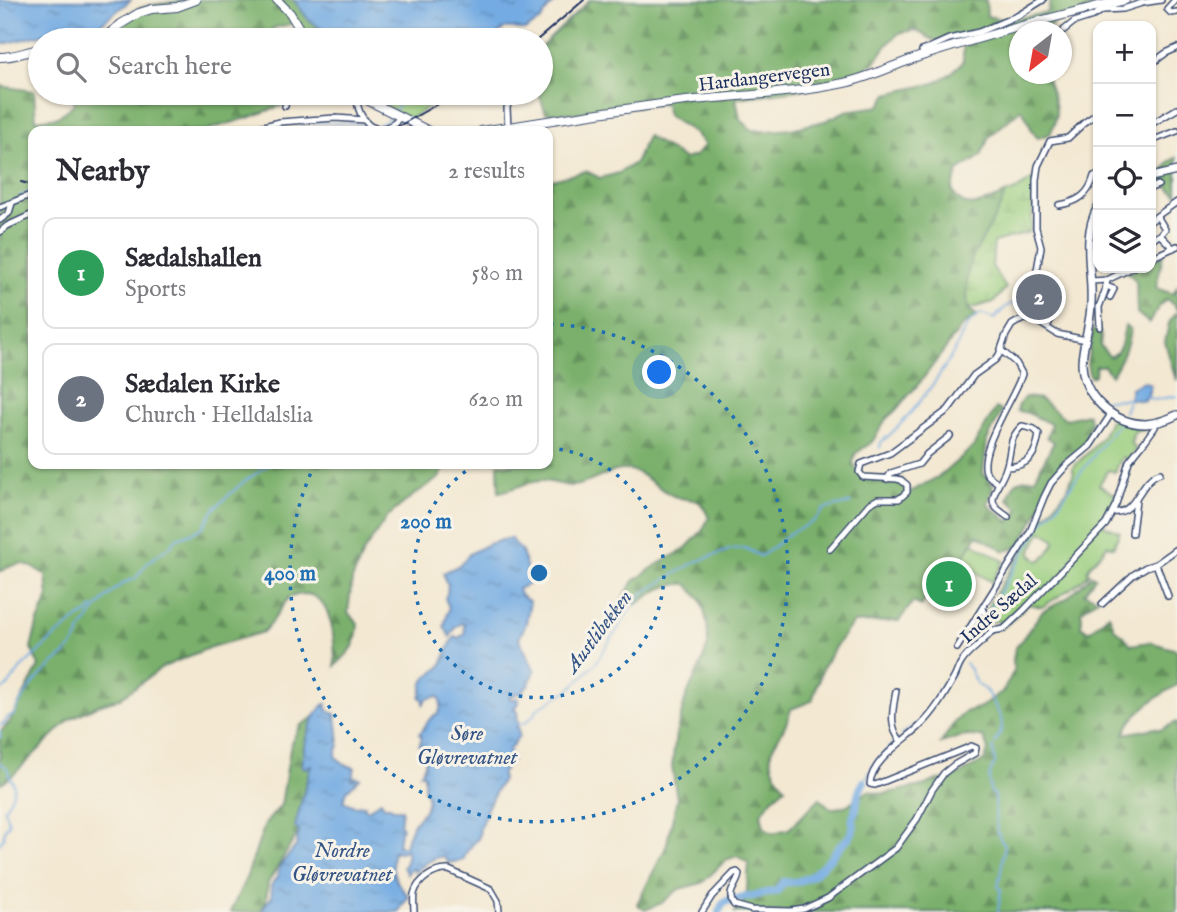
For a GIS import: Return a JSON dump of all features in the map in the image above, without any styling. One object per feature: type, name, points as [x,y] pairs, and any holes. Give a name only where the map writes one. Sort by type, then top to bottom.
[{"type":"main road","points":[[116,28],[139,13],[177,7],[196,0]]},
{"type":"main road","points":[[278,0],[299,28]]},
{"type":"main road","name":"Hardangervegen","points":[[514,126],[605,111],[808,90],[856,80],[951,43],[1125,0]]},
{"type":"main road","points":[[0,57],[28,51]]},
{"type":"main road","points":[[378,105],[417,126]]},
{"type":"main road","points":[[1156,176],[1177,171]]},
{"type":"main road","points":[[1097,210],[1089,233],[1091,312],[1082,364],[1087,383],[1098,402],[1111,414],[1129,422],[1156,423],[1177,415]]},
{"type":"street","points":[[922,51],[979,32],[1019,15],[1043,0]]},
{"type":"street","points":[[1072,24],[1103,10],[1123,9],[1157,0]]},
{"type":"street","points":[[1175,0],[1167,9],[1171,13],[1177,12]]},
{"type":"street","points":[[1156,60],[1177,48]]},
{"type":"street","points":[[358,105],[368,124]]},
{"type":"street","points":[[508,105],[508,126]]},
{"type":"street","points":[[1156,121],[1177,109]]},
{"type":"street","points":[[390,126],[396,124],[396,114]]},
{"type":"street","points":[[1046,327],[1052,316],[1054,295],[1037,270],[1041,247],[1036,228],[1038,166],[1050,141],[1068,138],[1093,116]]},
{"type":"street","points":[[264,126],[280,122],[335,118],[372,126]]},
{"type":"street","points":[[1156,139],[1177,131]]},
{"type":"street","points":[[1059,205],[1077,201],[1093,189]]},
{"type":"street","points":[[0,207],[28,196]]},
{"type":"street","points":[[1156,237],[1164,229],[1157,216],[1177,202]]},
{"type":"street","points":[[0,220],[9,213],[12,204]]},
{"type":"street","points":[[0,232],[28,216]]},
{"type":"street","points":[[1156,256],[1175,247],[1160,235]]},
{"type":"street","points":[[1100,327],[1099,307],[1107,283],[1124,273]]},
{"type":"street","points":[[1091,281],[1107,283],[1114,289]]},
{"type":"street","points":[[1110,297],[1118,282]]},
{"type":"street","points":[[830,549],[869,504],[878,499],[899,499],[905,495],[908,488],[905,482],[897,478],[863,477],[859,469],[864,462],[890,453],[948,410],[974,375],[995,360],[1002,351],[1006,335],[1012,326],[1030,319],[1061,335],[1086,340]]},
{"type":"street","points":[[998,483],[988,476],[986,469],[989,444],[1022,374],[1016,363],[1002,351]]},
{"type":"street","points":[[957,648],[969,644],[1030,531],[1051,483],[1090,446],[1111,414]]},
{"type":"street","name":"Indre Sædal","points":[[702,912],[719,887],[737,872],[740,874],[739,879],[731,891],[734,905],[752,910],[804,909],[828,898],[896,848],[944,774],[977,750],[971,746],[871,785],[870,780],[875,770],[899,739],[918,729],[929,716],[947,682],[962,662],[969,644],[986,639],[992,631],[1004,629],[1099,532],[1113,512],[1131,456],[1156,423]]},
{"type":"street","points":[[1007,467],[1026,463],[1038,440],[1037,431],[1019,427],[1009,448],[1007,467],[998,483],[993,503],[1008,517]]},
{"type":"street","points":[[887,479],[891,474],[919,464],[926,454],[950,436]]},
{"type":"street","name":"Indre Sædal","points":[[1113,512],[1124,511],[1136,500],[1149,478],[1160,473]]},
{"type":"street","points":[[1132,533],[1136,500]]},
{"type":"street","points":[[1102,604],[1133,575],[1156,564],[1177,549]]},
{"type":"street","points":[[1156,564],[1168,596]]},
{"type":"street","points":[[985,614],[992,631]]},
{"type":"street","points":[[896,691],[892,716],[899,739]]},
{"type":"street","points":[[414,912],[414,893],[433,872],[444,869],[491,888],[498,901],[499,912]]},
{"type":"green space","points":[[188,0],[294,0],[309,20],[320,27],[298,28],[295,23],[273,28],[112,28],[132,12],[155,4]]},
{"type":"green space","points":[[590,0],[986,0],[987,16],[1006,20],[1047,13],[1051,0],[1101,0],[1104,10],[1057,21],[1009,21],[1009,84],[1049,84],[1056,110],[1054,125],[1050,134],[1038,138],[1021,109],[989,137],[981,156],[958,171],[952,190],[964,203],[982,203],[1005,194],[968,271],[968,309],[978,316],[963,325],[921,381],[886,419],[872,442],[855,454],[853,463],[860,475],[903,480],[908,493],[940,476],[973,447],[996,408],[1002,411],[987,440],[983,473],[993,485],[988,505],[1009,522],[1019,509],[1008,499],[1012,488],[1020,481],[1035,478],[1054,442],[1047,437],[1051,424],[1017,411],[1025,397],[1040,399],[1066,419],[1088,414],[1091,424],[1081,449],[1063,460],[1021,544],[1016,548],[1005,551],[977,535],[955,572],[929,594],[921,606],[913,602],[899,621],[853,623],[823,667],[812,701],[791,709],[771,754],[776,774],[785,788],[761,814],[764,827],[772,833],[789,829],[820,798],[830,808],[841,807],[868,791],[883,794],[951,779],[985,760],[988,750],[984,738],[967,736],[941,743],[965,712],[981,707],[1003,691],[1014,671],[1015,649],[1042,612],[1067,598],[1092,575],[1095,577],[1084,593],[1098,598],[1081,611],[1081,626],[1089,632],[1109,614],[1114,628],[1131,645],[1150,642],[1177,650],[1177,685],[1140,711],[1124,734],[1155,728],[1160,730],[1177,722],[1177,912],[735,912],[746,900],[749,864],[737,856],[726,860],[702,883],[679,889],[662,903],[645,910],[637,904],[666,847],[677,799],[672,767],[676,734],[686,697],[708,645],[707,622],[701,600],[687,584],[660,589],[636,605],[621,601],[634,581],[685,549],[702,531],[709,518],[696,500],[676,497],[641,474],[629,470],[614,472],[579,485],[568,486],[540,481],[499,492],[498,469],[553,469],[553,180],[586,171],[600,178],[619,173],[636,162],[647,136],[684,159],[695,156],[705,145],[695,133],[668,116],[665,103],[581,113],[546,113],[543,105],[553,105],[553,35]],"holes":[[[915,30],[935,41],[963,43],[963,62],[935,83],[888,94],[880,106],[846,111],[825,121],[768,131],[752,130],[740,119],[736,98],[815,88],[852,76],[874,63],[899,33]]]},
{"type":"green space","points":[[0,86],[28,90],[28,105],[35,105],[36,120],[58,117],[73,105],[283,105],[220,126],[28,126],[28,469],[444,469],[439,478],[387,517],[363,553],[352,580],[348,613],[358,623],[355,643],[335,666],[331,623],[322,603],[305,594],[290,597],[263,632],[211,647],[163,667],[120,698],[70,719],[12,776],[0,784],[0,732],[9,723],[39,666],[31,648],[48,598],[46,575],[34,568],[18,564],[0,572]]},
{"type":"green space","points":[[382,105],[432,105],[409,119]]},
{"type":"green space","points":[[1177,157],[1177,195],[1159,179],[1169,162]]},
{"type":"green space","points":[[1033,179],[1035,186],[1031,230],[994,242],[992,267],[1006,288],[994,302],[968,309],[967,277],[976,251],[1005,194]]},
{"type":"green space","points":[[1163,255],[1156,288],[1173,294],[1177,287],[1177,309],[1167,299],[1149,323],[1137,313],[1136,281],[1129,273],[1156,273],[1156,258]]},
{"type":"green space","points":[[1177,311],[1176,380],[1165,342],[1169,323]]},
{"type":"green space","points":[[1125,326],[1130,329],[1128,340],[1114,371],[1111,375],[1104,366],[1096,366],[1095,375],[1090,377],[1087,364],[1093,330],[1100,331],[1100,346],[1110,357],[1120,348]]},
{"type":"green space","points":[[1114,418],[1134,427],[1146,427],[1142,431],[1136,430],[1132,436],[1130,442],[1136,449],[1128,459],[1122,457],[1115,472],[1108,470],[1099,485],[1117,496],[1103,525],[1120,532],[1113,547],[1107,545],[1089,567],[1087,571],[1090,573],[1076,585],[1042,607],[1028,604],[999,629],[997,627],[1000,622],[990,621],[988,606],[1041,518],[1046,516],[1067,490],[1074,472],[1072,468],[1092,449],[1110,420]],"holes":[[[1043,532],[1054,539],[1050,551],[1041,560],[1038,561],[1030,553]]]},
{"type":"green space","points":[[971,542],[1004,561],[992,582],[959,562]]},
{"type":"green space","points":[[316,716],[304,749],[304,760],[311,764],[298,815],[299,831],[268,883],[266,902],[259,912],[230,912],[247,876],[265,824],[281,805],[291,743],[300,726]]},
{"type":"water","points":[[0,0],[131,0],[95,28],[28,28],[28,38],[0,45]]},
{"type":"water","points":[[294,0],[559,0],[540,21],[528,28],[321,28],[309,20]]},
{"type":"water","points":[[1143,382],[1151,385],[1144,401],[1129,399],[1131,388]]},
{"type":"water","name":"Søre Gløvrevatnet","points":[[510,538],[522,552],[531,583],[518,589],[520,595],[530,602],[526,623],[519,639],[535,671],[522,694],[509,697],[512,700],[517,698],[519,702],[513,709],[517,711],[516,727],[519,736],[509,750],[512,760],[502,772],[502,779],[480,826],[479,837],[463,860],[448,863],[445,857],[437,858],[415,872],[411,868],[407,874],[403,867],[407,859],[406,850],[394,851],[394,875],[409,896],[398,912],[262,912],[272,897],[271,886],[277,879],[280,866],[296,846],[299,831],[295,827],[311,765],[305,768],[302,766],[305,744],[314,719],[325,704],[328,711],[336,716],[339,745],[336,757],[355,768],[352,779],[360,778],[347,791],[343,801],[354,806],[365,805],[364,808],[368,810],[381,801],[384,806],[402,809],[402,829],[398,846],[405,846],[412,826],[428,799],[424,790],[424,774],[420,774],[426,760],[419,746],[422,737],[419,734],[441,707],[438,696],[426,699],[423,705],[420,697],[423,682],[440,667],[455,637],[465,634],[465,625],[462,623],[450,637],[444,626],[449,608],[445,598],[448,583],[445,582],[443,573],[460,565],[469,554],[488,544]]},
{"type":"waterway","points":[[396,110],[398,105]]},
{"type":"waterway","points":[[378,125],[390,117]]},
{"type":"waterway","points":[[309,123],[356,123],[366,126]]},
{"type":"waterway","points":[[20,196],[28,193]]},
{"type":"waterway","name":"Austlibekken","points":[[880,448],[881,442],[911,413],[930,388],[966,327],[975,318],[981,314],[994,319],[1014,303],[1023,304],[1035,315]]},
{"type":"waterway","points":[[1147,397],[1154,400],[1177,396]]},
{"type":"waterway","name":"Austlibekken","points":[[1106,400],[1129,399],[1124,412]]},
{"type":"waterway","points":[[987,614],[1042,523],[1118,424]]},
{"type":"waterway","points":[[0,691],[9,685],[20,669],[52,639],[91,609],[96,609],[118,587],[135,579],[148,562],[177,538],[203,527],[214,509],[242,483],[263,469]]},
{"type":"waterway","name":"Austlibekken","points":[[516,725],[525,723],[537,709],[570,689],[595,664],[643,593],[695,562],[732,549],[745,548],[760,556],[813,521],[824,509],[851,503]]},
{"type":"waterway","points":[[0,725],[13,716],[21,701],[47,669],[73,646],[95,611]]},
{"type":"waterway","points":[[901,735],[927,714],[943,683],[952,674],[960,656],[984,619]]},
{"type":"waterway","points":[[965,663],[976,683],[990,696],[1001,718],[1002,728],[995,743]]},
{"type":"waterway","points":[[0,731],[0,738]]},
{"type":"waterway","points":[[864,782],[874,764],[897,739]]},
{"type":"waterway","points":[[993,748],[995,763],[989,784],[991,793],[995,795],[997,828],[1005,846],[998,886],[1001,889],[998,912]]},
{"type":"waterway","points":[[0,763],[7,768],[14,786],[12,796],[4,809],[9,823],[0,844]]},
{"type":"waterway","points":[[719,912],[727,901],[777,891],[783,882],[809,877],[822,867],[851,835],[858,795],[864,782]]},
{"type":"railway","points":[[551,28],[584,0]]},
{"type":"railway","points":[[399,126],[436,105]]},
{"type":"railway","points":[[21,182],[28,184]]},
{"type":"place","name":"Sædalen Kirke","points":[[1039,297]]},
{"type":"place","name":"Sædalshallen","points":[[949,584]]},
{"type":"water label","name":"Nordre Gløvrevatnet","points":[[342,862]]}]
